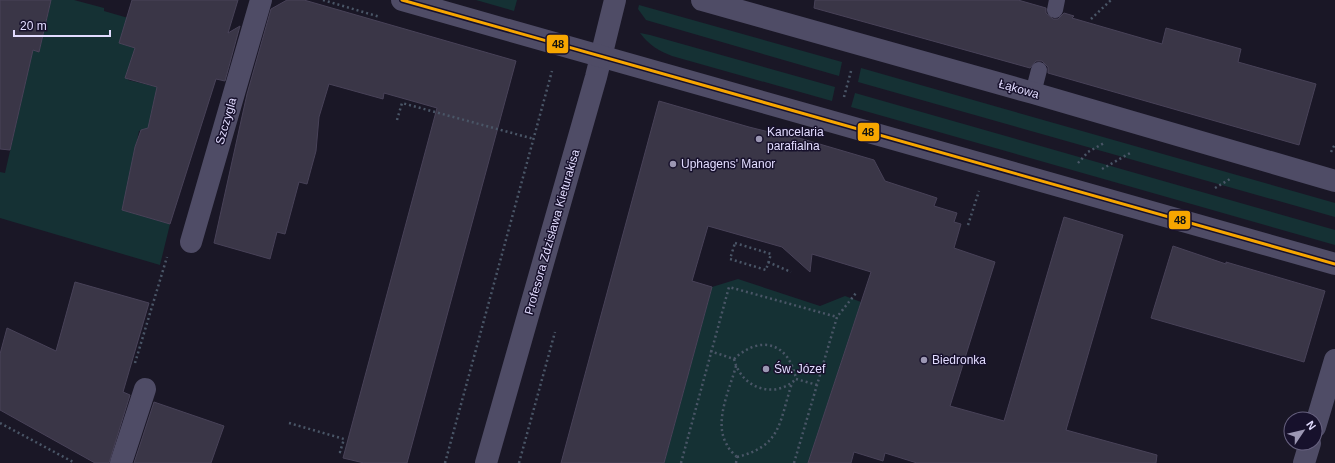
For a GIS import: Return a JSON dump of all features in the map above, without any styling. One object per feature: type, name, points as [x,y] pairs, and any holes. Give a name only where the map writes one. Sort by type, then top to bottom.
[{"type":"street","name":"Szczygla","points":[[190,242],[261,0]]},
{"type":"street","points":[[402,0],[1335,264]]},
{"type":"street","name":"Profesora Zdzisława Kieturakisa","points":[[486,463],[602,56],[615,0]]},
{"type":"street","name":"Łąkowa","points":[[702,0],[1033,93],[1335,181]]},
{"type":"street","points":[[1320,411],[1335,360]]},
{"type":"street","points":[[121,463],[145,389]]},
{"type":"street","points":[[1304,463],[1308,451]]},
{"type":"lane","points":[[1033,93],[1038,70]]},
{"type":"path","points":[[1091,19],[1111,0]]},
{"type":"path","points":[[837,122],[858,44]]},
{"type":"path","points":[[445,463],[554,67]]},
{"type":"path","points":[[397,120],[402,103],[534,139]]},
{"type":"path","points":[[1071,189],[1075,166],[1088,152],[1109,141],[1118,118]]},
{"type":"path","points":[[1071,189],[1093,173],[1118,161],[1137,149],[1146,126]]},
{"type":"path","points":[[968,226],[981,185]]},
{"type":"path","points":[[736,243],[771,254],[768,262],[766,270],[730,259],[736,243]]},
{"type":"path","points":[[768,262],[791,272]]},
{"type":"path","points":[[680,463],[728,287],[838,317]]},
{"type":"path","points":[[794,463],[838,317],[856,293]]},
{"type":"path","points":[[734,359],[745,349],[759,345],[773,346],[786,353],[793,366],[796,379]]},
{"type":"path","points":[[710,351],[734,359]]},
{"type":"path","points":[[734,359],[741,376],[759,389],[771,390],[782,388],[792,383],[796,379]]},
{"type":"path","points":[[736,366],[723,415],[722,430],[726,445],[737,457]]},
{"type":"path","points":[[796,379],[817,385]]},
{"type":"path","points":[[737,457],[750,454],[763,448],[774,438],[792,383]]},
{"type":"path","points":[[0,423],[75,463]]},
{"type":"path","points":[[288,423],[344,439],[340,452],[344,453]]},
{"type":"path","points":[[736,463],[737,457]]},
{"type":"green space","points":[[26,0],[74,0],[104,8],[104,11],[135,20],[125,25],[119,43],[135,48],[128,80],[157,87],[148,129],[139,131],[122,210],[170,224],[160,265],[0,218],[0,172],[5,173],[33,50],[39,52],[49,10]]},
{"type":"green space","points":[[476,0],[517,0],[514,11]]},
{"type":"green space","points":[[639,5],[842,62],[839,76],[646,20],[638,9]]},
{"type":"green space","points":[[640,33],[835,87],[832,101],[672,56],[654,47]]},
{"type":"green space","points":[[861,68],[1335,203],[1335,217],[858,82]]},
{"type":"green space","points":[[855,93],[1335,230],[1335,245],[851,107]]},
{"type":"green space","points":[[738,279],[820,306],[845,296],[861,302],[808,463],[664,463],[712,287]]},
{"type":"building","points":[[0,0],[51,0],[39,52],[33,50],[10,150],[0,149]]},
{"type":"building","points":[[132,0],[238,0],[228,33],[240,26],[225,81],[216,79],[170,224],[122,210],[135,147],[141,130],[148,128],[157,87],[125,78],[135,48],[119,43]]},
{"type":"building","points":[[287,0],[304,0],[516,61],[407,463],[364,463],[343,458],[437,108],[384,93],[383,99],[329,84],[319,117],[316,151],[307,184],[299,182],[285,234],[277,232],[270,259],[214,243],[247,94],[271,9]]},
{"type":"building","points":[[815,0],[1018,0],[1046,8],[1046,13],[1053,19],[1058,19],[1064,13],[1074,16],[1072,18],[1162,44],[1166,28],[1241,49],[1238,62],[1316,84],[1299,145],[1048,73],[1048,67],[1042,61],[1036,61],[1030,68],[814,8]]},
{"type":"building","points":[[659,101],[749,127],[781,135],[782,133],[874,160],[885,181],[937,198],[934,206],[957,213],[954,222],[961,224],[954,248],[995,262],[950,406],[1004,421],[1064,217],[1123,235],[1066,430],[1157,455],[1156,463],[917,463],[885,453],[883,461],[854,452],[851,463],[808,463],[871,272],[812,254],[810,272],[782,247],[708,226],[692,281],[712,287],[664,463],[561,463]]},
{"type":"building","points":[[1173,246],[1226,264],[1226,262],[1325,291],[1304,362],[1151,318]]},
{"type":"building","points":[[75,282],[149,303],[123,392],[130,395],[109,463],[95,463],[0,410],[0,354],[7,328],[56,351]]},
{"type":"building","points":[[154,402],[224,426],[211,463],[134,463]]},
{"type":"transit line","name":"48","points":[[402,0],[1335,264]]},
{"type":"place","name":"Kancelaria parafialna","points":[[759,139]]},
{"type":"place","name":"Uphagens' Manor","points":[[673,164]]},
{"type":"place","name":"Biedronka","points":[[924,360]]},
{"type":"place","name":"Św. Józef","points":[[766,369]]}]
